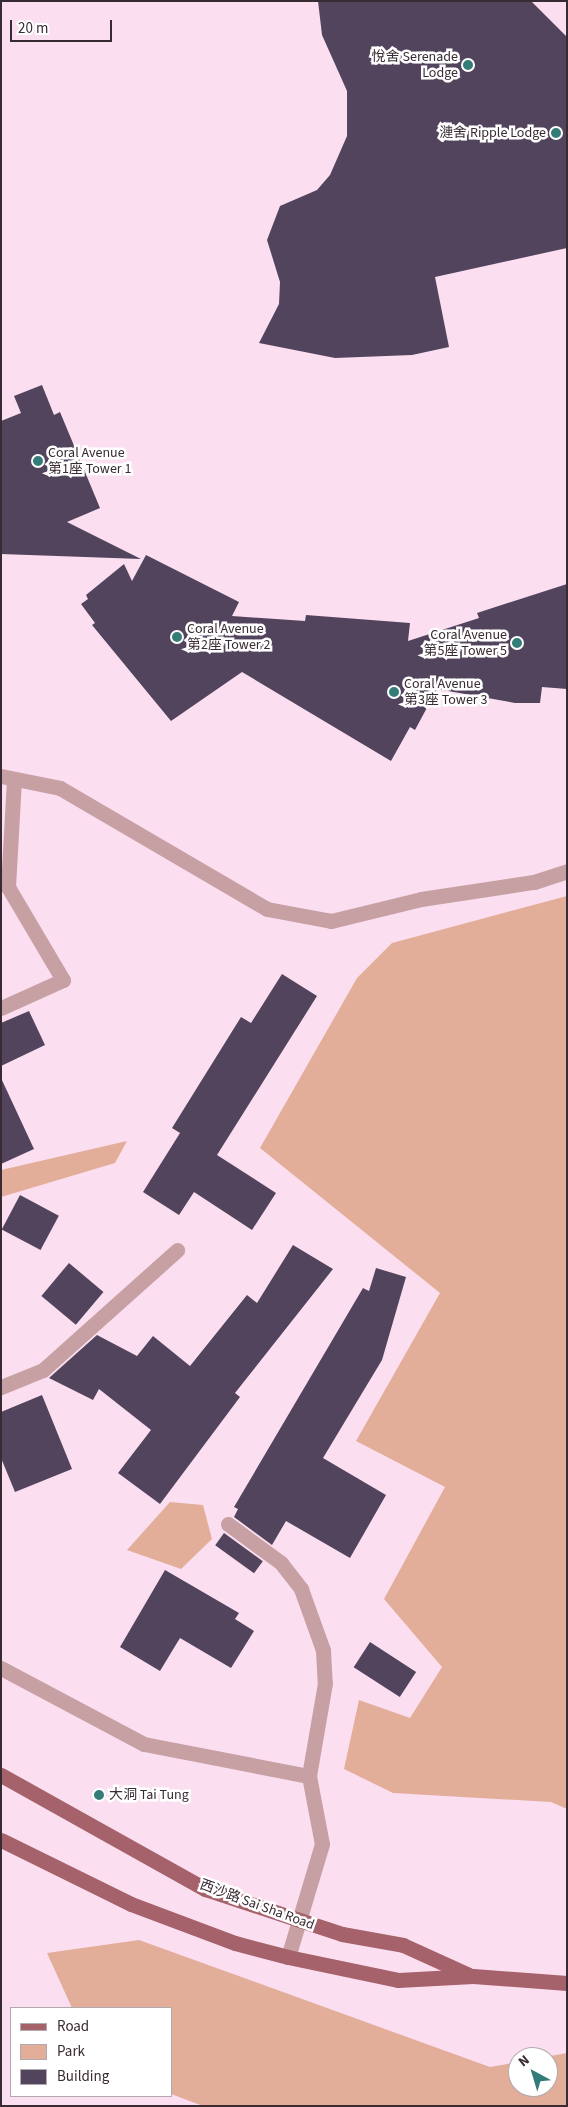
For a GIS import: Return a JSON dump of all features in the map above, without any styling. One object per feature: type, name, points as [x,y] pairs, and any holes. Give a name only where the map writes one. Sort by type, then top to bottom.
[{"type":"main road","name":"西沙路 Sai Sha Road","points":[[1,1775],[205,1889],[299,1922],[403,1945],[472,1976]]},
{"type":"main road","name":"西沙路 Sai Sha Road","points":[[1,1840],[131,1904],[235,1943],[288,1957],[398,1980],[472,1976],[567,1983]]},
{"type":"street","points":[[1,1008],[63,980],[8,886],[8,778],[60,788],[267,909],[331,921],[421,899],[534,882],[567,871]]},
{"type":"street","points":[[1,1387],[43,1370],[177,1250]]},
{"type":"street","points":[[228,1524],[281,1562],[315,1618],[323,1650],[325,1683],[308,1776],[322,1844],[288,1957]]},
{"type":"street","points":[[1,1668],[144,1744],[308,1776]]},
{"type":"green space","points":[[567,896],[567,1809],[551,1802],[393,1793],[344,1769],[359,1700],[410,1718],[442,1667],[384,1599],[445,1487],[356,1441],[440,1293],[260,1148],[357,978],[392,943]]},
{"type":"green space","points":[[127,1141],[115,1163],[1,1197],[1,1170]]},
{"type":"green space","points":[[170,1502],[203,1505],[212,1539],[181,1569],[127,1550]]},
{"type":"green space","points":[[139,1940],[490,2067],[508,2064],[508,2097],[558,2097],[558,2055],[567,2053],[567,2106],[203,2106],[172,2094],[172,2007],[72,2007],[47,1953]]},
{"type":"building","points":[[318,1],[531,1],[567,37],[567,248],[435,277],[449,347],[412,355],[335,358],[259,343],[279,304],[280,282],[267,240],[280,206],[317,190],[330,175],[347,136],[347,91],[322,35]]},
{"type":"building","name":"Coral Avenue 第1座 Tower 1","points":[[42,385],[54,415],[60,412],[100,508],[67,522],[141,559],[1,554],[1,421],[21,413],[14,396]]},
{"type":"building","points":[[146,555],[239,602],[232,616],[305,621],[306,615],[410,623],[408,641],[479,618],[477,613],[567,584],[567,689],[542,687],[540,703],[515,703],[437,689],[415,730],[410,727],[391,761],[242,672],[171,721],[92,625],[95,623],[81,604],[88,599],[86,595],[124,564],[132,581]]},
{"type":"building","points":[[282,974],[317,996],[217,1155],[276,1193],[252,1230],[194,1192],[179,1215],[143,1192],[180,1133],[172,1128],[241,1017],[251,1023]]},
{"type":"building","points":[[29,1011],[45,1045],[1,1066],[1,1023]]},
{"type":"building","points":[[1,1078],[34,1149],[1,1164]]},
{"type":"building","points":[[20,1195],[59,1216],[41,1250],[2,1229]]},
{"type":"building","points":[[293,1245],[333,1269],[235,1393],[240,1397],[160,1504],[118,1473],[151,1430],[99,1389],[93,1400],[49,1378],[97,1335],[137,1356],[153,1336],[190,1366],[247,1295],[257,1303]]},
{"type":"building","points":[[69,1263],[103,1292],[76,1325],[41,1296]]},
{"type":"building","points":[[376,1268],[406,1277],[382,1360],[323,1458],[386,1495],[350,1558],[286,1521],[272,1545],[234,1517],[238,1509],[234,1507],[363,1288],[369,1291]]},
{"type":"building","points":[[42,1395],[72,1469],[15,1492],[1,1458],[1,1412]]},
{"type":"building","points":[[224,1533],[263,1561],[254,1573],[215,1545]]},
{"type":"building","points":[[165,1570],[239,1613],[235,1619],[254,1631],[231,1668],[180,1638],[160,1671],[120,1647]]},
{"type":"building","points":[[370,1642],[416,1672],[400,1697],[354,1667]]},
{"type":"place","name":"悅舍 Serenade Lodge","points":[[468,65]]},
{"type":"place","name":"漣舍 Ripple Lodge","points":[[556,133]]},
{"type":"place","name":"Coral Avenue 第1座 Tower 1","points":[[38,461]]},
{"type":"place","name":"Coral Avenue 第2座 Tower 2","points":[[177,637]]},
{"type":"place","name":"Coral Avenue 第5座 Tower 5","points":[[517,643]]},
{"type":"place","name":"Coral Avenue 第3座 Tower 3","points":[[394,692]]},
{"type":"place","name":"大洞 Tai Tung","points":[[99,1795]]}]
